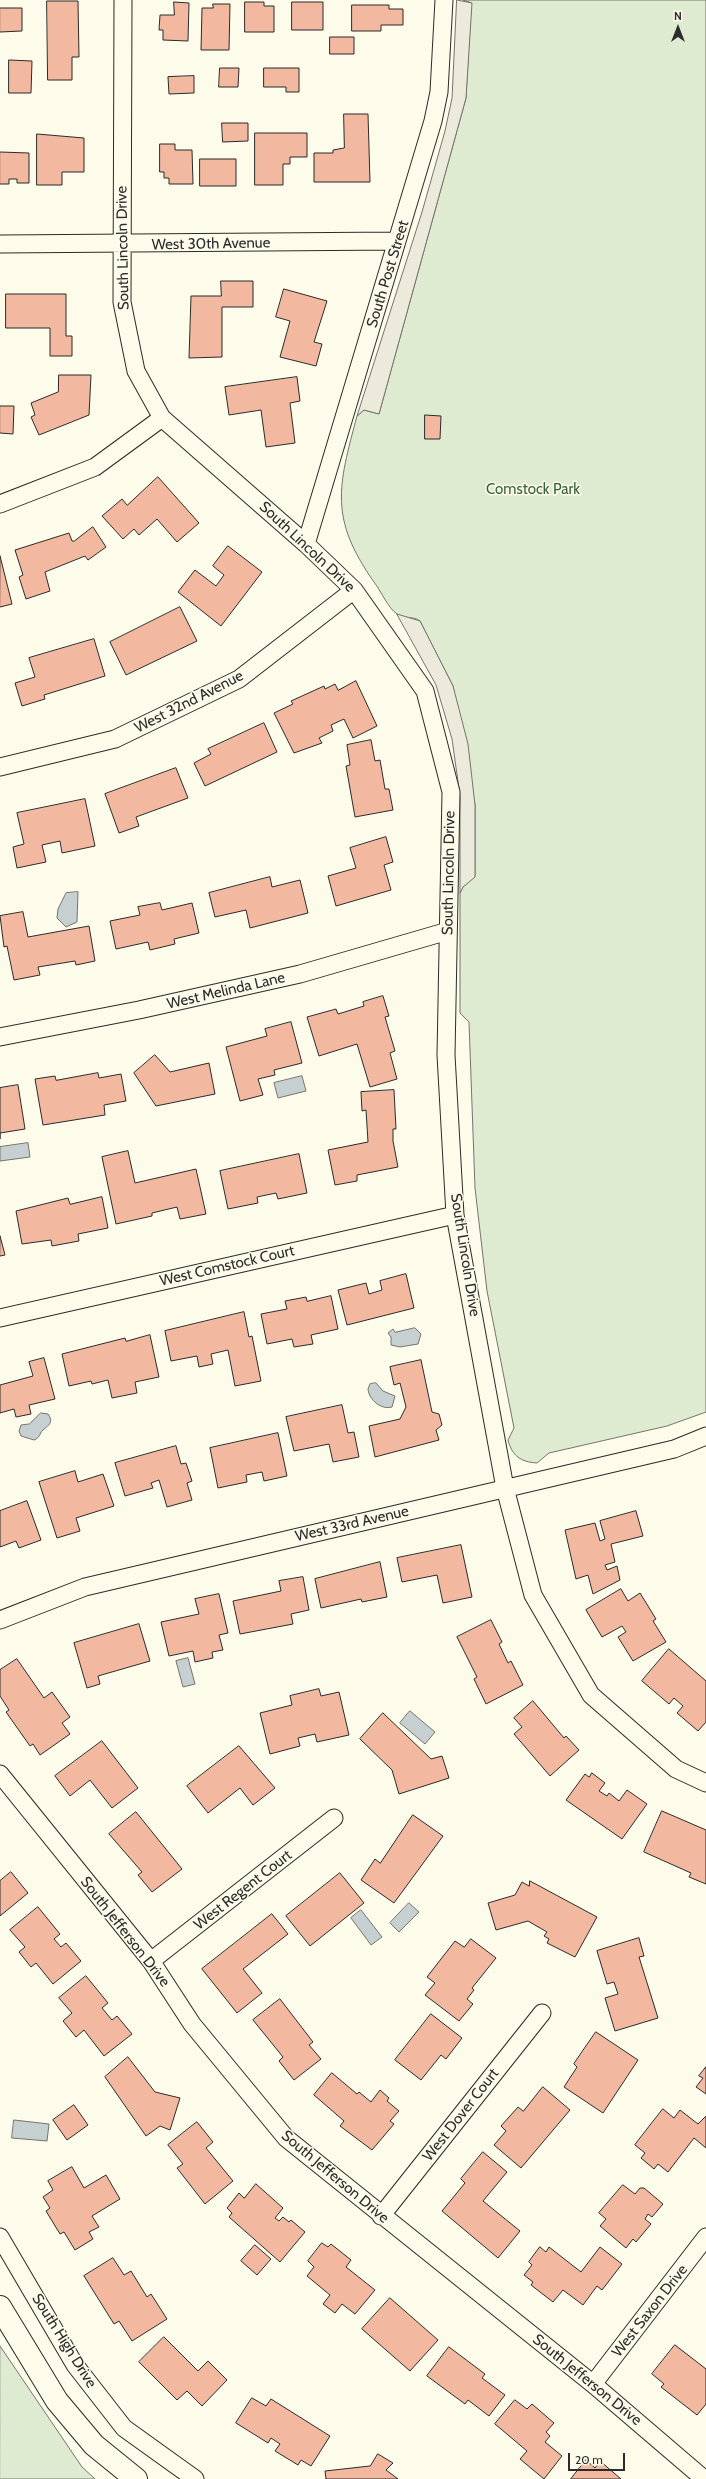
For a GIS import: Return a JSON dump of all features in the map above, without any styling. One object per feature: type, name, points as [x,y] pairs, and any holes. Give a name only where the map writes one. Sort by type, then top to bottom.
[{"type":"main road","points":[[0,2307],[57,2400],[94,2445],[136,2479]]},
{"type":"street","name":"South Lincoln Drive","points":[[123,0],[122,302],[136,371],[162,418],[306,544],[354,590],[425,691],[451,792],[446,1055],[455,1215],[505,1488],[533,1595],[591,1695],[676,1769],[706,1783]]},
{"type":"street","name":"South Post Street","points":[[306,544],[431,129],[440,92],[444,0]]},
{"type":"street","name":"West 30th Avenue","points":[[0,244],[397,242]]},
{"type":"street","points":[[0,504],[95,466],[162,418]]},
{"type":"street","name":"West 32nd Avenue","points":[[0,768],[115,739],[239,679],[354,590]]},
{"type":"street","name":"West Melinda Lane","points":[[0,1037],[139,1010],[300,974],[448,931]]},
{"type":"street","name":"West Comstock Court","points":[[0,1318],[455,1215]]},
{"type":"street","name":"West 33rd Avenue","points":[[0,1620],[85,1587],[505,1488],[674,1450],[706,1436]]},
{"type":"street","name":"South Jefferson Drive","points":[[0,1774],[151,1962],[192,2024],[286,2138],[381,2216],[593,2384],[704,2479]]},
{"type":"street","name":"West Regent Court","points":[[151,1962],[334,1818]]},
{"type":"street","name":"West Dover Court","points":[[381,2216],[542,2013]]},
{"type":"street","name":"South High Drive","points":[[0,2237],[75,2365],[124,2428],[195,2479]]},
{"type":"street","name":"West Saxon Drive","points":[[593,2384],[706,2237]]},
{"type":"green space","name":"Comstock Park","points":[[463,0],[706,0],[706,1412],[667,1426],[549,1453],[537,1463],[522,1460],[518,1457],[512,1450],[508,1440],[514,1428],[487,1291],[475,1188],[469,1022],[460,1013],[460,893],[463,887],[475,876],[475,805],[453,686],[420,621],[415,618],[400,616],[394,611],[360,559],[350,539],[344,520],[342,502],[342,483],[345,463],[357,416],[364,410],[379,414],[466,98],[471,3]]},
{"type":"green space","points":[[0,2346],[82,2467],[95,2479],[0,2479]]},
{"type":"shaded area","points":[[457,0],[472,3],[466,98],[379,414],[364,410],[357,416],[422,212],[445,131],[452,98]]},
{"type":"shaded area","points":[[397,614],[420,621],[453,686],[468,744],[475,805],[475,877],[463,887],[460,893],[460,796],[452,739],[436,685]]},
{"type":"shaded area","points":[[78,892],[77,922],[66,927],[57,918],[58,909],[66,893]]},
{"type":"shaded area","points":[[302,1076],[306,1091],[278,1098],[274,1083]]},
{"type":"shaded area","points":[[28,1143],[30,1157],[0,1161],[0,1147]]},
{"type":"shaded area","points":[[415,1328],[421,1334],[418,1344],[400,1347],[391,1345],[391,1337],[388,1333],[393,1329],[395,1332]]},
{"type":"shaded area","points":[[376,1383],[383,1391],[395,1396],[392,1407],[388,1408],[380,1406],[371,1397],[368,1389],[370,1384]]},
{"type":"shaded area","points":[[41,1413],[48,1414],[50,1417],[51,1421],[49,1425],[34,1440],[21,1436],[19,1431],[21,1425],[29,1424]]},
{"type":"shaded area","points":[[188,1658],[195,1684],[183,1687],[176,1661]]},
{"type":"shaded area","points":[[410,1711],[435,1732],[425,1744],[400,1723]]},
{"type":"shaded area","points":[[409,1903],[419,1912],[399,1932],[390,1923]]},
{"type":"shaded area","points":[[361,1910],[382,1937],[371,1945],[351,1918]]},
{"type":"shaded area","points":[[14,2120],[49,2124],[47,2141],[12,2138]]},
{"type":"building","points":[[47,1],[78,1],[79,57],[72,57],[72,80],[48,80]]},
{"type":"building","points":[[174,2],[189,3],[188,41],[163,40],[163,30],[159,30],[160,15],[174,15]]},
{"type":"building","points":[[245,2],[264,2],[264,6],[274,6],[274,32],[245,32]]},
{"type":"building","points":[[292,2],[323,2],[323,30],[292,30]]},
{"type":"building","points":[[213,4],[230,4],[229,50],[201,50],[202,8],[213,8]]},
{"type":"building","points":[[352,5],[389,5],[389,9],[403,9],[403,25],[381,25],[381,31],[352,31]]},
{"type":"building","points":[[0,8],[22,8],[22,31],[0,32]]},
{"type":"building","points":[[330,37],[354,37],[354,54],[330,54]]},
{"type":"building","points":[[9,60],[32,61],[31,93],[9,93]]},
{"type":"building","points":[[220,68],[239,68],[238,87],[219,87]]},
{"type":"building","points":[[264,68],[299,68],[299,92],[286,92],[286,87],[264,87]]},
{"type":"building","points":[[194,76],[194,93],[169,94],[168,77]]},
{"type":"building","points":[[344,114],[368,114],[370,182],[314,182],[314,153],[333,153],[333,150],[344,148]]},
{"type":"building","points":[[222,123],[248,123],[248,141],[223,142]]},
{"type":"building","points":[[255,133],[307,133],[307,157],[290,157],[290,164],[283,164],[283,185],[255,185]]},
{"type":"building","points":[[37,134],[84,138],[84,172],[62,172],[62,185],[37,185]]},
{"type":"building","points":[[160,144],[175,144],[175,150],[192,150],[193,184],[169,184],[169,178],[164,178],[164,172],[160,172]]},
{"type":"building","points":[[0,152],[29,153],[29,183],[17,183],[17,179],[9,179],[9,184],[0,184]]},
{"type":"building","points":[[200,159],[236,159],[236,186],[200,186]]},
{"type":"building","points":[[221,281],[253,281],[253,307],[222,307],[222,357],[189,358],[191,296],[221,296]]},
{"type":"building","points":[[284,289],[327,301],[314,342],[322,344],[316,366],[280,357],[290,321],[276,317]]},
{"type":"building","points":[[6,294],[66,294],[66,336],[72,336],[72,356],[50,356],[50,328],[6,328]]},
{"type":"building","points":[[59,375],[91,375],[89,415],[39,435],[31,417],[35,415],[31,403],[58,392]]},
{"type":"building","points":[[297,377],[300,401],[290,403],[295,443],[266,447],[261,410],[229,415],[225,387]]},
{"type":"building","points":[[0,406],[14,406],[13,434],[0,433]]},
{"type":"building","points":[[425,415],[441,416],[440,439],[425,439]]},
{"type":"building","points":[[158,477],[199,523],[177,542],[157,519],[139,535],[134,529],[123,539],[102,516],[122,499],[127,505]]},
{"type":"building","points":[[93,527],[106,547],[88,560],[85,556],[45,572],[50,591],[26,599],[19,577],[23,575],[15,550],[69,533],[72,541],[74,541]]},
{"type":"building","points":[[228,546],[262,572],[221,626],[178,592],[195,570],[216,586],[224,575],[213,566]]},
{"type":"building","points":[[0,556],[12,604],[0,607]]},
{"type":"building","points":[[180,607],[197,641],[126,675],[110,642]]},
{"type":"building","points":[[94,639],[105,676],[44,695],[45,699],[22,706],[15,683],[35,677],[29,658]]},
{"type":"building","points":[[356,681],[377,726],[353,738],[344,719],[331,725],[333,731],[319,738],[322,743],[294,753],[274,713],[293,704],[291,701],[324,686],[325,689],[335,684],[338,690]]},
{"type":"building","points":[[264,723],[277,752],[205,786],[194,763],[211,754],[208,749]]},
{"type":"building","points":[[371,740],[375,761],[380,760],[385,789],[389,789],[393,810],[355,817],[346,766],[350,765],[347,745]]},
{"type":"building","points":[[176,768],[188,798],[136,817],[139,826],[119,833],[105,794]]},
{"type":"building","points":[[85,799],[95,846],[62,853],[60,841],[42,845],[46,862],[17,868],[13,847],[24,844],[17,813]]},
{"type":"building","points":[[386,837],[393,862],[384,865],[391,890],[336,906],[328,876],[356,868],[350,848]]},
{"type":"building","points":[[270,877],[272,887],[300,880],[308,913],[250,928],[246,910],[215,917],[209,893]]},
{"type":"building","points":[[160,903],[162,910],[192,903],[199,933],[174,939],[175,944],[150,950],[148,942],[116,949],[110,921],[140,915],[138,907]]},
{"type":"building","points":[[23,912],[28,937],[89,926],[95,961],[76,965],[75,961],[38,967],[40,975],[14,980],[7,946],[4,947],[0,916]]},
{"type":"building","points":[[383,996],[389,1016],[385,1017],[395,1051],[390,1053],[397,1079],[370,1087],[357,1044],[319,1056],[307,1017],[336,1009],[338,1014],[364,1006],[363,1002]]},
{"type":"building","points":[[291,1022],[302,1063],[274,1070],[275,1075],[258,1079],[263,1095],[240,1101],[226,1047],[267,1036],[265,1029]]},
{"type":"building","points":[[155,1055],[170,1072],[209,1063],[215,1094],[156,1106],[134,1073]]},
{"type":"building","points":[[98,1073],[99,1078],[121,1074],[126,1101],[104,1105],[105,1115],[43,1125],[35,1079],[55,1076],[56,1080]]},
{"type":"building","points":[[18,1085],[25,1129],[0,1133],[0,1088]]},
{"type":"building","points":[[394,1090],[396,1129],[393,1129],[393,1141],[398,1167],[357,1175],[357,1181],[335,1185],[328,1150],[368,1142],[366,1110],[362,1111],[361,1092]]},
{"type":"building","points":[[128,1151],[135,1183],[196,1169],[206,1214],[180,1219],[177,1207],[152,1213],[152,1216],[116,1224],[102,1157]]},
{"type":"building","points":[[299,1154],[307,1193],[278,1199],[276,1193],[257,1197],[258,1203],[228,1209],[220,1171]]},
{"type":"building","points":[[102,1197],[108,1228],[78,1234],[79,1241],[52,1246],[51,1240],[22,1244],[16,1211],[68,1198],[70,1204]]},
{"type":"building","points":[[0,1236],[5,1255],[0,1256]]},
{"type":"building","points":[[406,1274],[414,1308],[347,1325],[338,1290],[366,1283],[369,1294],[382,1290],[380,1281]]},
{"type":"building","points":[[331,1296],[338,1329],[311,1335],[313,1344],[294,1347],[292,1339],[267,1344],[261,1314],[287,1309],[285,1301],[306,1297],[307,1301]]},
{"type":"building","points":[[244,1312],[249,1337],[252,1336],[261,1381],[235,1386],[228,1350],[211,1354],[213,1364],[199,1367],[197,1356],[171,1361],[165,1331]]},
{"type":"building","points":[[150,1335],[159,1377],[135,1382],[137,1393],[112,1398],[108,1380],[92,1384],[91,1381],[69,1386],[62,1354],[125,1338],[126,1341]]},
{"type":"building","points":[[44,1358],[55,1399],[29,1405],[31,1414],[16,1417],[14,1409],[0,1413],[0,1385],[33,1376],[29,1362]]},
{"type":"building","points":[[421,1360],[432,1412],[439,1414],[442,1425],[436,1430],[439,1440],[375,1457],[369,1426],[400,1419],[406,1407],[400,1383],[394,1385],[390,1367]]},
{"type":"building","points":[[342,1405],[348,1433],[354,1432],[359,1457],[333,1462],[329,1444],[294,1451],[286,1417]]},
{"type":"building","points":[[278,1433],[287,1476],[264,1481],[262,1472],[246,1475],[247,1482],[218,1488],[210,1448]]},
{"type":"building","points":[[176,1446],[181,1464],[186,1463],[192,1481],[187,1483],[192,1500],[167,1507],[159,1480],[151,1483],[153,1488],[125,1496],[115,1463]]},
{"type":"building","points":[[75,1471],[78,1482],[103,1474],[114,1506],[76,1518],[80,1531],[57,1538],[39,1482]]},
{"type":"building","points":[[27,1501],[41,1540],[19,1548],[16,1541],[0,1547],[0,1511]]},
{"type":"building","points":[[636,1511],[643,1536],[611,1544],[615,1562],[605,1565],[607,1570],[617,1566],[620,1580],[593,1594],[588,1575],[576,1579],[565,1530],[595,1523],[600,1541],[605,1539],[600,1521]]},
{"type":"building","points":[[461,1545],[472,1597],[443,1603],[437,1575],[402,1582],[397,1558]]},
{"type":"building","points":[[380,1562],[387,1597],[362,1602],[361,1599],[321,1608],[315,1579]]},
{"type":"building","points":[[303,1577],[309,1610],[291,1614],[293,1624],[240,1634],[233,1601],[281,1591],[279,1581]]},
{"type":"building","points":[[621,1589],[628,1601],[640,1593],[656,1619],[653,1621],[666,1642],[633,1661],[618,1637],[626,1632],[622,1626],[602,1637],[586,1610]]},
{"type":"building","points":[[219,1594],[228,1633],[219,1635],[223,1650],[212,1652],[213,1658],[195,1662],[193,1651],[169,1656],[161,1622],[199,1614],[195,1599]]},
{"type":"building","points":[[491,1620],[502,1642],[499,1644],[508,1663],[511,1661],[523,1685],[486,1704],[474,1679],[477,1677],[457,1637]]},
{"type":"building","points":[[139,1624],[150,1661],[98,1676],[100,1684],[87,1688],[74,1643]]},
{"type":"building","points":[[669,1649],[706,1681],[706,1722],[698,1731],[677,1713],[683,1706],[674,1698],[669,1704],[642,1681]]},
{"type":"building","points":[[17,1659],[44,1698],[52,1692],[70,1717],[62,1723],[70,1734],[40,1755],[33,1744],[30,1746],[6,1712],[9,1710],[0,1696],[0,1670]]},
{"type":"building","points":[[319,1689],[321,1696],[339,1692],[349,1735],[317,1742],[315,1734],[298,1738],[300,1746],[270,1754],[260,1713],[292,1705],[290,1696]]},
{"type":"building","points":[[533,1701],[564,1738],[566,1736],[579,1750],[550,1776],[514,1734],[522,1727],[514,1718]]},
{"type":"building","points":[[383,1713],[431,1759],[442,1756],[449,1778],[399,1794],[392,1770],[360,1739]]},
{"type":"building","points":[[102,1741],[138,1788],[112,1808],[90,1780],[70,1796],[55,1776]]},
{"type":"building","points":[[239,1746],[275,1788],[253,1805],[240,1788],[208,1813],[187,1786]]},
{"type":"building","points":[[592,1773],[605,1783],[599,1791],[607,1796],[609,1793],[619,1801],[627,1790],[647,1804],[622,1839],[566,1800],[585,1774],[589,1777]]},
{"type":"building","points":[[662,1811],[706,1830],[706,1884],[689,1877],[691,1873],[644,1852]]},
{"type":"building","points":[[136,1812],[182,1869],[152,1892],[138,1875],[142,1872],[109,1834]]},
{"type":"building","points":[[413,1815],[443,1836],[394,1903],[361,1880],[375,1859],[380,1863]]},
{"type":"building","points":[[11,1872],[28,1893],[0,1916],[0,1881]]},
{"type":"building","points":[[340,1873],[364,1903],[310,1946],[286,1916]]},
{"type":"building","points":[[530,1881],[597,1917],[575,1957],[547,1943],[549,1939],[544,1936],[547,1932],[528,1921],[496,1930],[488,1903],[515,1895],[522,1882],[529,1886]]},
{"type":"building","points":[[38,1907],[60,1934],[54,1939],[61,1947],[66,1943],[81,1961],[53,1984],[36,1963],[31,1967],[19,1952],[25,1947],[10,1930]]},
{"type":"building","points":[[272,1914],[288,1934],[243,1969],[262,1993],[237,2013],[202,1969]]},
{"type":"building","points":[[639,1938],[644,1956],[639,1957],[658,2018],[615,2031],[605,1998],[618,1994],[614,1982],[607,1984],[597,1951]]},
{"type":"building","points":[[471,1939],[496,1958],[472,1988],[474,1990],[467,1999],[473,2004],[459,2021],[425,1995],[435,1983],[427,1977],[455,1941],[464,1947]]},
{"type":"building","points":[[86,1976],[108,2003],[102,2008],[112,2020],[117,2016],[132,2034],[104,2056],[84,2030],[76,2037],[63,2021],[72,2013],[59,1998]]},
{"type":"building","points":[[280,1999],[313,2042],[309,2045],[321,2059],[294,2080],[279,2061],[283,2057],[253,2020]]},
{"type":"building","points":[[431,2014],[462,2038],[446,2059],[441,2055],[421,2080],[395,2060]]},
{"type":"building","points":[[596,2032],[638,2060],[603,2113],[564,2087],[577,2067],[574,2064]]},
{"type":"building","points":[[128,2057],[155,2092],[180,2098],[170,2130],[160,2126],[146,2136],[105,2077]]},
{"type":"building","points":[[706,2067],[706,2094],[696,2087],[703,2078],[699,2076]]},
{"type":"building","points":[[332,2073],[357,2094],[359,2092],[371,2102],[380,2090],[389,2098],[387,2101],[399,2111],[390,2121],[394,2124],[372,2150],[340,2126],[344,2121],[314,2095]]},
{"type":"building","points":[[543,2087],[570,2110],[521,2168],[494,2145],[506,2131],[501,2126],[518,2107],[523,2111]]},
{"type":"building","points":[[74,2105],[88,2125],[67,2140],[53,2120]]},
{"type":"building","points":[[663,2109],[674,2118],[680,2110],[698,2124],[706,2116],[706,2148],[694,2138],[668,2172],[658,2164],[654,2169],[641,2158],[645,2153],[635,2145]]},
{"type":"building","points":[[197,2122],[213,2142],[206,2148],[233,2181],[205,2204],[177,2168],[183,2164],[168,2145]]},
{"type":"building","points":[[483,2152],[507,2172],[483,2201],[520,2231],[498,2258],[442,2211],[465,2183],[461,2179]]},
{"type":"building","points":[[72,2167],[84,2188],[106,2175],[120,2199],[92,2216],[99,2227],[89,2232],[93,2239],[75,2250],[64,2232],[60,2234],[46,2211],[50,2208],[43,2197],[53,2190],[48,2181]]},
{"type":"building","points":[[256,2184],[283,2208],[275,2218],[279,2221],[283,2217],[289,2222],[291,2220],[305,2232],[280,2262],[229,2217],[232,2213],[227,2208],[239,2193],[244,2198]]},
{"type":"building","points":[[623,2185],[635,2194],[640,2188],[644,2188],[663,2204],[652,2217],[648,2214],[645,2219],[651,2224],[636,2242],[633,2239],[626,2248],[600,2226],[606,2219],[599,2213]]},
{"type":"building","points":[[322,2243],[328,2247],[331,2244],[351,2260],[346,2267],[375,2290],[355,2314],[342,2304],[335,2313],[323,2304],[330,2295],[307,2276],[314,2267],[308,2261]]},
{"type":"building","points":[[255,2245],[271,2259],[257,2275],[241,2261]]},
{"type":"building","points":[[540,2247],[546,2252],[549,2247],[581,2272],[600,2247],[622,2264],[602,2290],[597,2286],[583,2305],[563,2290],[553,2302],[531,2285],[533,2282],[524,2275],[532,2265],[529,2262]]},
{"type":"building","points":[[113,2258],[124,2275],[131,2271],[147,2297],[151,2294],[167,2319],[132,2341],[119,2321],[114,2324],[84,2276]]},
{"type":"building","points":[[390,2298],[438,2340],[410,2371],[362,2329]]},
{"type":"building","points":[[164,2337],[198,2371],[208,2361],[227,2380],[202,2406],[187,2391],[177,2400],[139,2362]]},
{"type":"building","points":[[675,2345],[706,2369],[706,2404],[697,2415],[661,2387],[664,2384],[652,2374]]},
{"type":"building","points":[[449,2347],[485,2374],[482,2378],[505,2395],[489,2416],[468,2400],[465,2404],[427,2376]]},
{"type":"building","points":[[252,2398],[266,2406],[271,2399],[330,2436],[311,2466],[301,2460],[298,2465],[275,2451],[280,2444],[271,2438],[268,2443],[236,2423]]},
{"type":"building","points":[[515,2400],[527,2409],[532,2404],[554,2423],[546,2432],[550,2436],[545,2442],[562,2456],[544,2479],[520,2459],[527,2451],[495,2424]]},
{"type":"building","points":[[378,2454],[393,2463],[386,2470],[398,2479],[326,2479],[325,2471],[370,2466]]},
{"type":"building","points":[[586,2460],[595,2468],[600,2461],[621,2479],[571,2479]]}]
